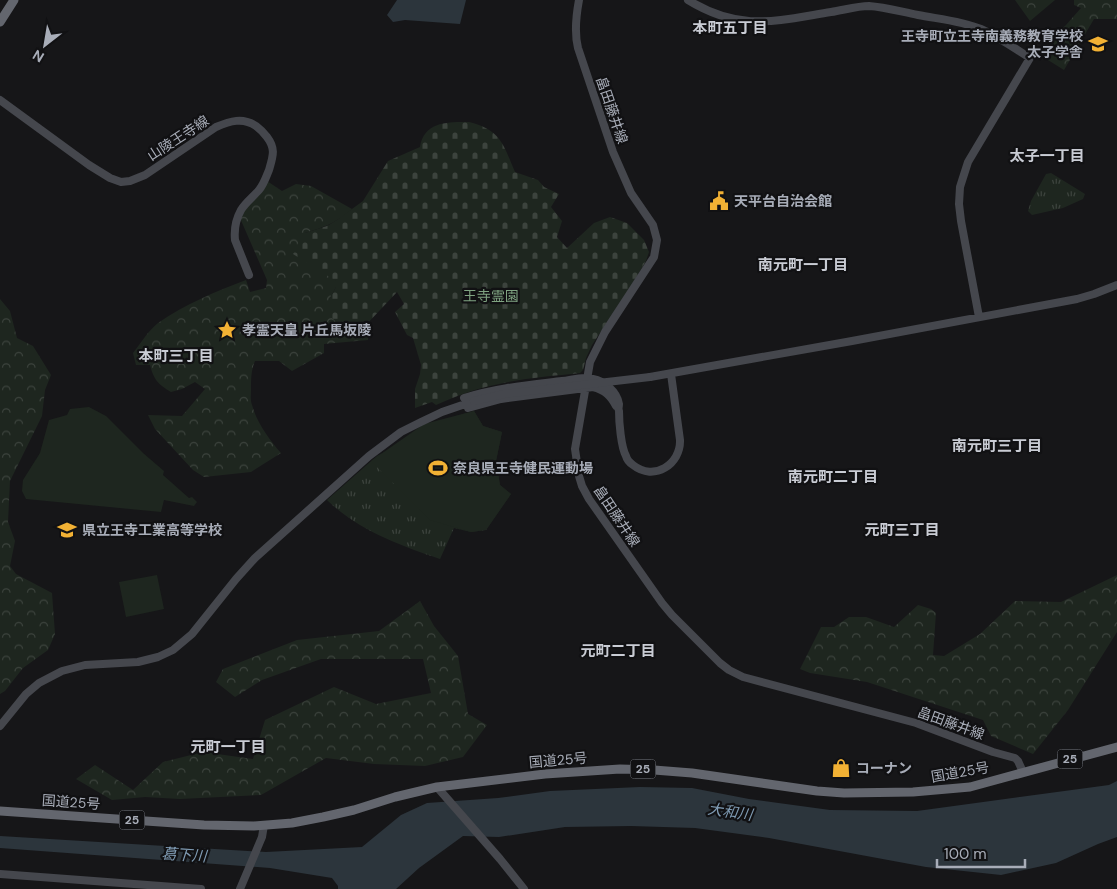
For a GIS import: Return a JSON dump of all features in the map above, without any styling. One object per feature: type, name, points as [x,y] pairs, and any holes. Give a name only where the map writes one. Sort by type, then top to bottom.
[{"type":"highway","points":[[0,22],[14,0]]},
{"type":"highway","name":"国道25号","points":[[0,811],[220,826],[264,825],[297,822],[328,816],[437,787],[545,774],[629,769],[692,773],[818,792],[896,793],[962,788],[1117,747]]},
{"type":"street","name":"畠田藤井線","points":[[580,0],[575,30],[578,48],[613,152],[631,193],[652,225],[657,240],[654,257],[605,332],[591,358],[586,378],[586,388],[575,449],[577,469],[582,486],[592,504],[662,603],[729,670],[742,676],[904,719],[993,752],[1012,756],[1018,761],[1023,772]]},
{"type":"street","points":[[688,0],[704,9],[732,19],[755,22],[778,21],[862,7],[874,7],[979,28],[1030,58],[968,162],[962,179],[959,210],[979,318]]},
{"type":"street","name":"山陵王寺線","points":[[0,100],[88,165],[121,182],[130,181],[145,175],[216,127],[225,123],[242,120],[261,130],[273,148],[273,154],[264,183],[241,211],[235,225],[234,234],[249,275]]},
{"type":"street","points":[[0,726],[26,694],[39,683],[62,671],[85,665],[138,662],[158,657],[173,650],[192,634],[236,579],[256,558],[369,456],[401,432],[442,412],[488,397],[671,374],[979,318],[1077,299],[1117,285]]},
{"type":"street","points":[[442,412],[446,406],[488,392],[586,378],[598,380],[611,388],[619,403],[618,410],[626,456],[638,469],[646,472],[658,471],[670,466],[678,455],[680,443],[671,374]]},
{"type":"street","points":[[442,412],[457,411],[500,400],[594,387],[606,392],[618,410]]},
{"type":"street","points":[[437,787],[524,889]]},
{"type":"street","points":[[240,889],[262,837],[264,825]]},
{"type":"street","points":[[0,874],[201,889]]},
{"type":"green space","points":[[1015,0],[1055,0],[1030,21]]},
{"type":"green space","points":[[1074,0],[1117,0],[1117,19],[1094,19],[1064,70],[1040,55],[1057,33],[1081,8],[1074,5]]},
{"type":"green space","name":"王寺霊園","points":[[469,122],[488,129],[500,140],[515,172],[538,180],[544,187],[559,194],[551,207],[562,221],[557,237],[567,248],[594,223],[610,217],[627,223],[644,240],[649,252],[636,278],[592,345],[583,370],[580,373],[509,382],[467,393],[436,405],[432,402],[415,408],[415,389],[421,365],[413,338],[407,335],[395,312],[404,304],[397,292],[364,327],[345,331],[328,314],[329,300],[336,287],[336,281],[293,254],[305,233],[327,226],[363,201],[388,161],[420,147],[422,138],[432,128],[446,123]]},
{"type":"green space","points":[[1051,173],[1085,194],[1083,199],[1063,208],[1032,215],[1028,211],[1031,201],[1046,174]]},
{"type":"green space","points":[[267,181],[282,191],[296,184],[311,186],[352,209],[330,224],[305,233],[336,281],[336,287],[329,300],[345,331],[364,327],[368,332],[368,340],[324,344],[324,353],[292,371],[279,361],[255,361],[252,375],[251,403],[260,424],[281,453],[251,472],[204,477],[193,470],[155,429],[148,415],[182,416],[205,389],[195,382],[171,392],[157,381],[150,365],[136,365],[133,353],[158,323],[190,304],[246,280],[250,292],[266,288],[267,280],[240,218],[246,206]]},
{"type":"green space","points":[[0,299],[10,311],[17,338],[33,346],[51,375],[45,390],[42,416],[10,481],[8,522],[15,541],[10,566],[16,574],[52,593],[55,634],[48,650],[23,668],[5,691],[0,694]]},
{"type":"green space","points":[[89,407],[106,416],[164,471],[163,475],[189,498],[192,497],[197,502],[194,506],[164,500],[161,512],[26,499],[22,491],[23,480],[40,453],[49,420],[67,415],[70,409]]},
{"type":"green space","name":"奈良県王寺健民運動場","points":[[474,411],[483,426],[502,432],[496,461],[500,485],[511,494],[486,530],[471,532],[454,528],[440,559],[380,536],[352,520],[327,500],[377,456],[450,418]]},
{"type":"green space","name":"奈良県王寺健民運動場","points":[[474,411],[483,426],[502,432],[496,461],[500,485],[511,494],[486,530],[471,532],[430,520],[371,461],[424,424]]},
{"type":"green space","points":[[157,575],[164,609],[126,617],[119,582]]},
{"type":"green space","points":[[1117,575],[1117,632],[1068,710],[1033,754],[991,736],[983,720],[867,682],[810,673],[800,669],[821,627],[834,627],[849,617],[866,617],[894,627],[918,605],[931,609],[936,613],[933,655],[944,656],[980,634],[1015,601],[1061,602]]},
{"type":"green space","points":[[420,601],[434,626],[458,656],[468,714],[487,725],[463,757],[425,766],[374,764],[326,758],[261,795],[180,799],[145,797],[112,800],[76,779],[95,765],[133,790],[163,762],[203,752],[253,759],[265,720],[334,687],[376,704],[431,693],[423,659],[321,659],[262,680],[235,697],[216,682],[223,669],[297,640],[379,631]]},
{"type":"water","points":[[397,0],[466,0],[460,24],[405,20],[393,22],[387,15]]},
{"type":"water","points":[[1117,781],[1117,837],[1056,863],[1001,875],[926,867],[769,838],[695,828],[631,826],[565,827],[499,837],[463,836],[419,868],[396,889],[338,889],[332,878],[270,868],[0,848],[0,836],[266,852],[362,847],[401,815],[427,803],[498,798],[550,791],[640,787],[692,788],[749,799],[830,810],[917,811],[1109,785]]},
{"type":"place","name":"王寺町立王寺南義務教育学校 太子学舎","points":[[1098,44]]},
{"type":"place","name":"天平台自治会館","points":[[719,201]]},
{"type":"place","name":"孝霊天皇 片丘馬坂陵","points":[[227,330]]},
{"type":"place","name":"奈良県王寺健民運動場","points":[[438,468]]},
{"type":"place","name":"県立王寺工業高等学校","points":[[67,530]]},
{"type":"place","name":"コーナン","points":[[841,768]]},
{"type":"district","name":"本町五丁目","points":[[730,28]]},
{"type":"district","name":"太子一丁目","points":[[1047,156]]},
{"type":"district","name":"南元町一丁目","points":[[803,265]]},
{"type":"district","name":"本町三丁目","points":[[176,356]]},
{"type":"district","name":"南元町三丁目","points":[[997,446]]},
{"type":"district","name":"南元町二丁目","points":[[833,477]]},
{"type":"district","name":"元町三丁目","points":[[902,530]]},
{"type":"district","name":"元町二丁目","points":[[618,651]]},
{"type":"district","name":"元町一丁目","points":[[228,747]]},
{"type":"water label","name":"大和川","points":[[730,812]]},
{"type":"water label","name":"葛下川","points":[[184,855]]}]
